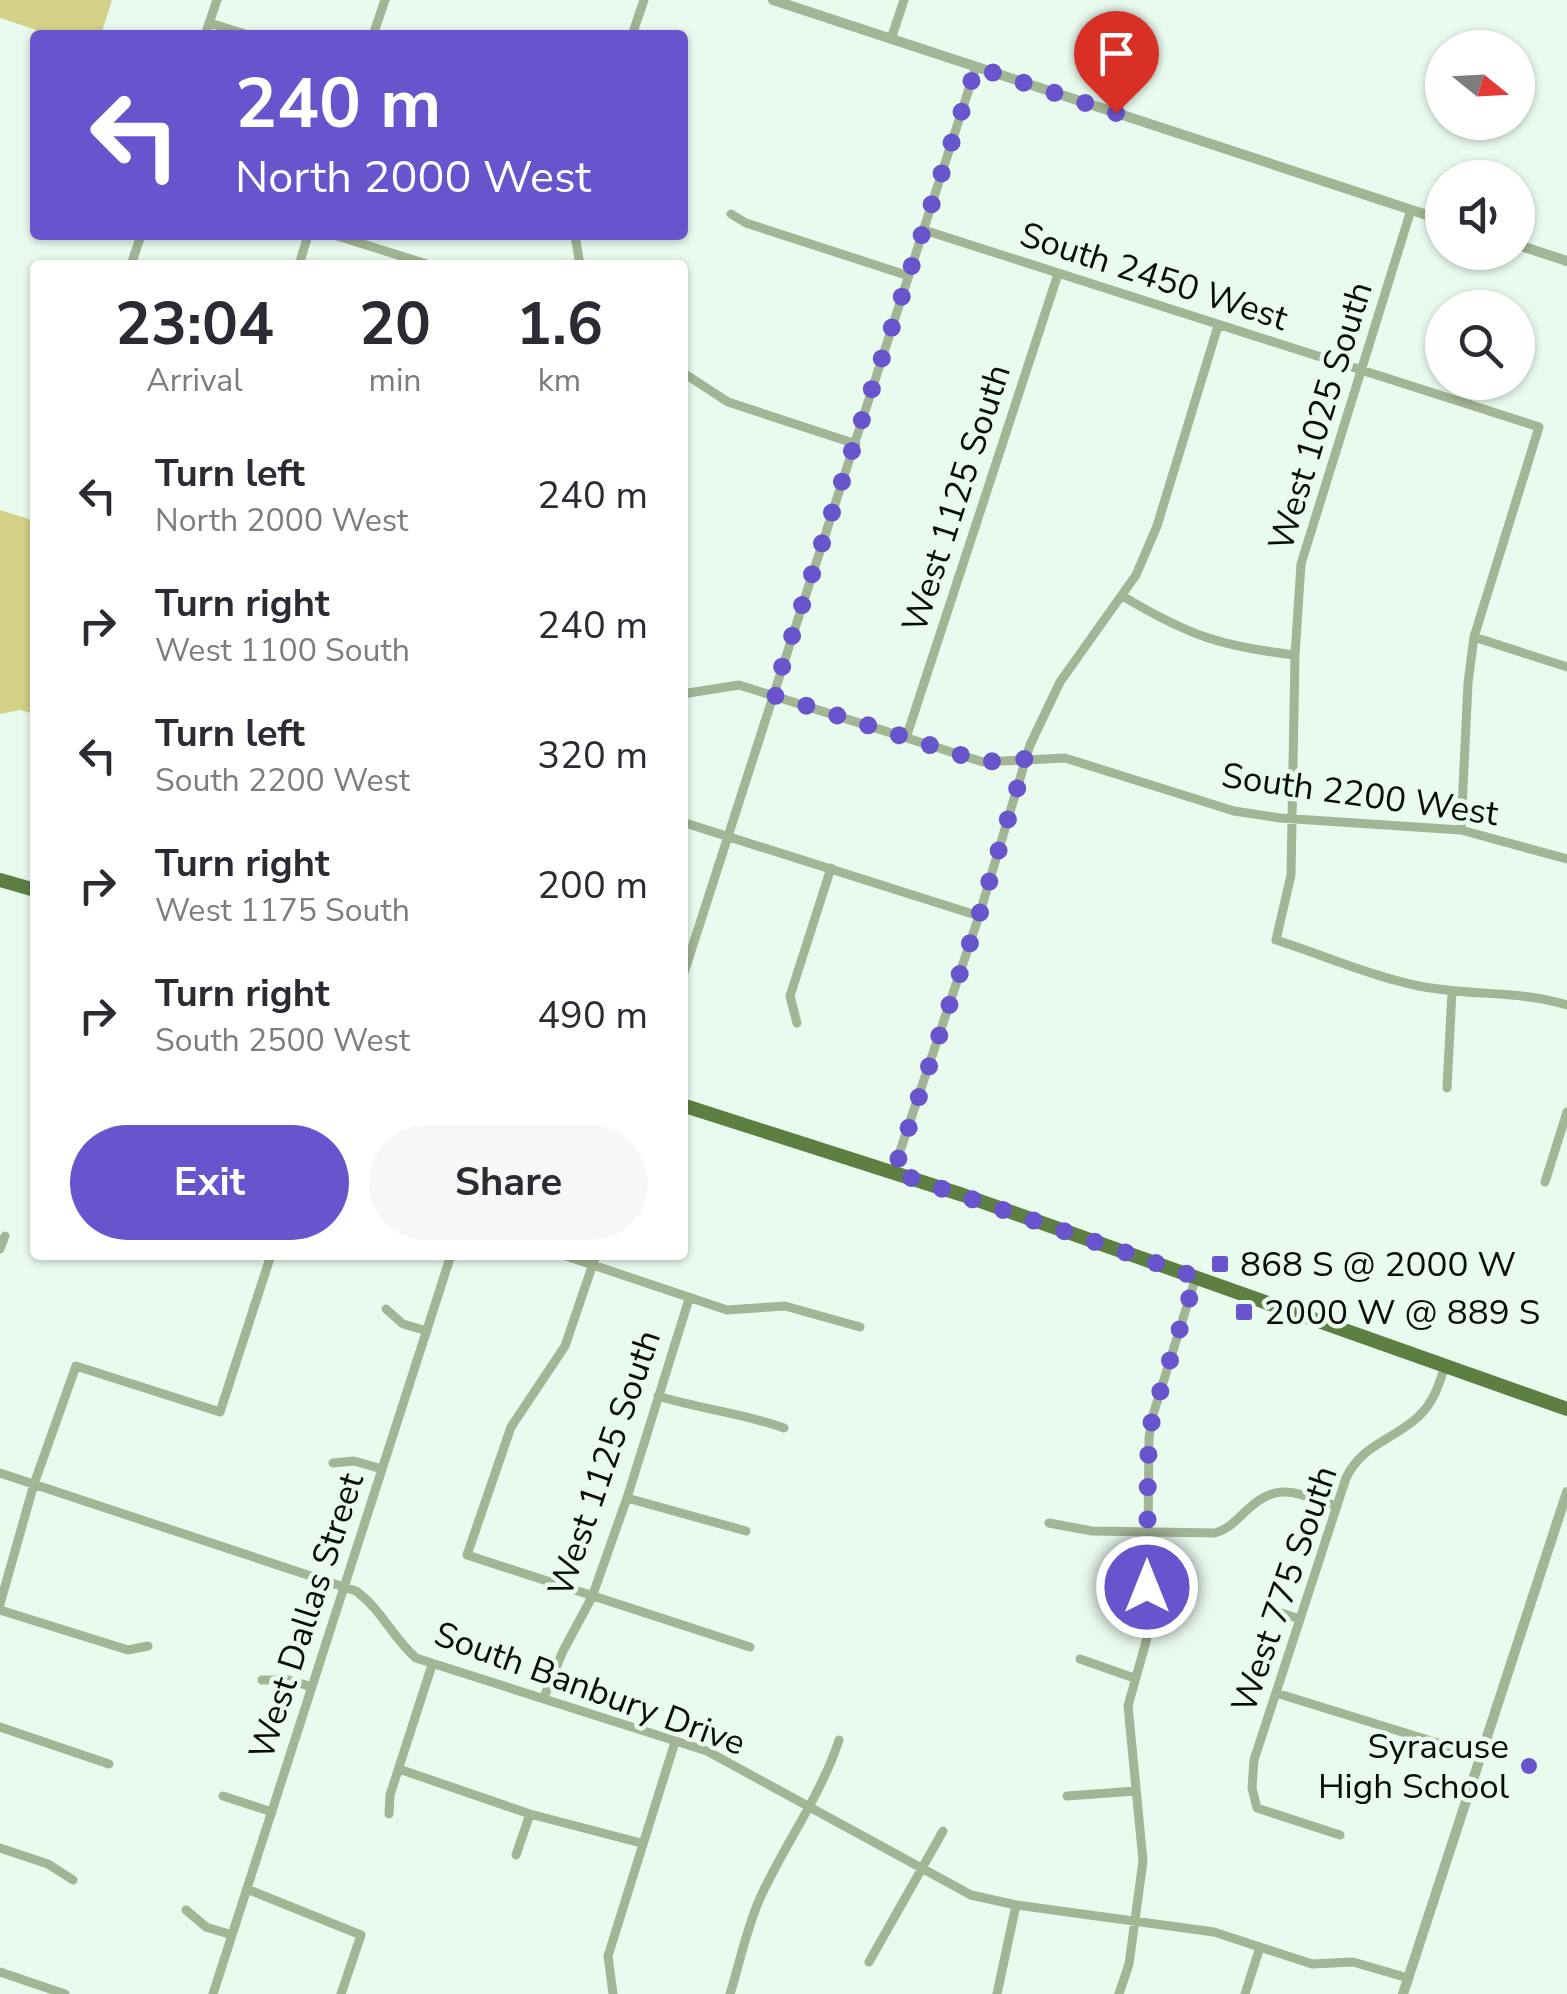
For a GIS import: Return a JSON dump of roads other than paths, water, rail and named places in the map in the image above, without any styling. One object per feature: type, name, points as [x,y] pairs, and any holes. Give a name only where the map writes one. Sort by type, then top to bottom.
[{"type":"main road","points":[[0,880],[30,889]]},
{"type":"main road","points":[[688,1107],[894,1172],[1567,1409]]},
{"type":"street","points":[[208,30],[217,0]]},
{"type":"street","points":[[375,30],[384,0]]},
{"type":"street","points":[[634,30],[644,0]]},
{"type":"street","points":[[772,0],[1425,214]]},
{"type":"street","points":[[892,39],[904,0]]},
{"type":"street","points":[[210,22],[233,30]]},
{"type":"street","points":[[688,961],[976,67]]},
{"type":"street","name":"West 1025 South","points":[[1412,210],[1301,564],[1292,875],[1276,940],[1416,986],[1452,991]]},
{"type":"street","points":[[731,214],[746,223],[909,276]]},
{"type":"street","name":"South 2450 West","points":[[924,230],[1539,427],[1474,637]]},
{"type":"street","points":[[350,240],[414,260]]},
{"type":"street","points":[[1535,251],[1567,261]]},
{"type":"street","name":"West 1125 South","points":[[906,738],[1058,274]]},
{"type":"street","points":[[894,1172],[979,916],[1026,759],[1060,682],[1124,597],[1158,526],[1218,326]]},
{"type":"street","points":[[688,376],[728,402],[856,444]]},
{"type":"street","points":[[1124,597],[1198,637],[1240,648],[1296,655]]},
{"type":"street","points":[[1461,830],[1474,637],[1567,667]]},
{"type":"street","name":"South 2200 West","points":[[688,693],[738,685],[983,762],[1065,758],[1234,810],[1294,819],[1461,830],[1567,859]]},
{"type":"street","points":[[688,824],[979,916]]},
{"type":"street","points":[[797,1022],[790,996],[831,868]]},
{"type":"street","points":[[1447,1088],[1452,991],[1513,994],[1567,1005]]},
{"type":"street","points":[[1545,1182],[1567,1112]]},
{"type":"street","points":[[0,1249],[4,1236]]},
{"type":"street","points":[[148,1646],[128,1650],[0,1606],[34,1484],[76,1366],[220,1412],[269,1260]]},
{"type":"street","name":"West Dallas Street","points":[[213,1994],[449,1260]]},
{"type":"street","points":[[576,1260],[726,1310],[786,1306],[860,1326]]},
{"type":"street","points":[[595,1260],[565,1346],[511,1427],[467,1556],[750,1647]]},
{"type":"street","points":[[1119,1994],[1129,1964],[1142,1860],[1128,1706],[1146,1638],[1152,1418],[1196,1277]]},
{"type":"street","name":"West 1125 South","points":[[544,1697],[592,1598],[689,1299]]},
{"type":"street","points":[[386,1309],[403,1324],[428,1331]]},
{"type":"street","name":"West 775 South","points":[[1340,1835],[1257,1808],[1252,1788],[1254,1760],[1346,1478],[1356,1460],[1376,1442],[1418,1417],[1432,1400],[1445,1366]]},
{"type":"street","points":[[658,1396],[784,1428]]},
{"type":"street","points":[[333,1463],[354,1462],[382,1469]]},
{"type":"street","name":"South Banbury Drive","points":[[0,1473],[344,1586],[370,1601],[402,1646],[416,1658],[707,1751],[971,1895],[1016,1905],[1214,1932],[1312,1964],[1353,1962],[1408,1978]]},
{"type":"street","points":[[1049,1523],[1092,1531],[1221,1532],[1264,1495],[1278,1490],[1337,1506]]},
{"type":"street","points":[[1402,1994],[1567,1492]]},
{"type":"street","points":[[627,1498],[746,1531]]},
{"type":"street","points":[[1272,1610],[1300,1619]]},
{"type":"street","points":[[1080,1660],[1134,1678]]},
{"type":"street","points":[[389,1814],[390,1795],[432,1665]]},
{"type":"street","points":[[262,1680],[289,1680],[312,1687]]},
{"type":"street","points":[[1276,1692],[1480,1756]]},
{"type":"street","points":[[0,1728],[110,1764]]},
{"type":"street","points":[[730,1994],[759,1900],[807,1804],[828,1773],[839,1740]]},
{"type":"street","points":[[613,1994],[608,1956],[675,1742]]},
{"type":"street","points":[[399,1770],[530,1814],[641,1843]]},
{"type":"street","points":[[1067,1796],[1136,1791]]},
{"type":"street","points":[[223,1796],[272,1812]]},
{"type":"street","points":[[516,1855],[530,1814]]},
{"type":"street","points":[[869,1962],[943,1830]]},
{"type":"street","points":[[0,1848],[48,1864],[73,1880]]},
{"type":"street","points":[[247,1889],[360,1934],[340,1994]]},
{"type":"street","points":[[997,1994],[1016,1905]]},
{"type":"street","points":[[186,1910],[206,1928],[232,1935]]},
{"type":"street","points":[[1245,1994],[1260,1947]]},
{"type":"street","points":[[0,1972],[65,1994]]},
{"type":"place","name":"868 S @ 2000 W","points":[[1220,1264]]},
{"type":"place","name":"2000 W @ 889 S","points":[[1244,1312]]},
{"type":"place","name":"Syracuse High School","points":[[1529,1766]]}]
